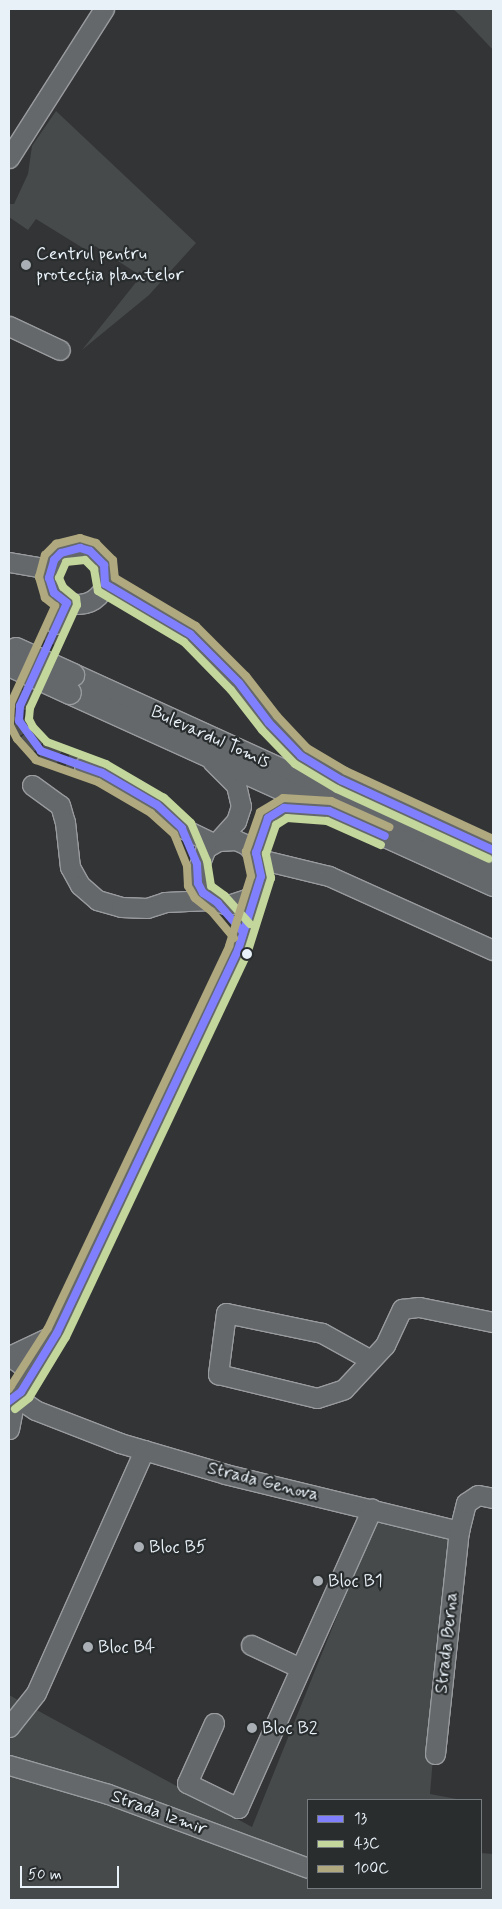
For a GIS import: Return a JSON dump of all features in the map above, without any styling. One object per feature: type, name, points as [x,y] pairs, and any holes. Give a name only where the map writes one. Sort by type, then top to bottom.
[{"type":"main road","name":"Bulevardul Tomis","points":[[11,656],[71,684],[493,866]]},
{"type":"main road","name":"Bulevardul Tomis","points":[[71,684],[206,755],[493,885]]},
{"type":"street","points":[[9,158],[104,9]]},
{"type":"street","points":[[9,326],[60,350]]},
{"type":"street","points":[[80,548],[98,556],[104,565],[105,584],[101,593],[86,604],[67,603],[50,586],[50,569],[61,553],[80,548]]},
{"type":"street","points":[[9,562],[50,569]]},
{"type":"street","points":[[105,584],[190,634],[233,676],[269,724],[301,756],[341,780],[493,850]]},
{"type":"street","points":[[56,624],[67,603]]},
{"type":"street","points":[[165,902],[196,868],[206,848],[216,842],[239,814],[240,796],[236,784],[206,755]]},
{"type":"street","points":[[84,766],[123,783],[157,805],[182,828],[216,842],[236,840],[257,856],[329,876],[493,950]]},
{"type":"street","points":[[32,785],[60,805],[65,822],[70,867],[80,885],[97,900],[121,907],[147,908],[165,902],[238,904],[256,889],[296,866]]},
{"type":"street","points":[[9,1429],[13,1399],[57,1333],[238,950],[242,931],[256,889],[257,856],[264,827],[275,812],[294,808],[329,811]]},
{"type":"street","points":[[182,828],[196,868],[200,888],[242,931]]},
{"type":"street","points":[[369,1360],[322,1333],[226,1314],[218,1374],[317,1398],[344,1388],[385,1345],[398,1313],[408,1307],[493,1322]]},
{"type":"street","points":[[26,1380],[22,1365],[9,1356],[57,1333]]},
{"type":"street","name":"Strada Genova","points":[[13,1399],[35,1410],[144,1450],[225,1474],[459,1531]]},
{"type":"street","points":[[9,1727],[36,1693],[144,1450]]},
{"type":"street","points":[[459,1531],[466,1503],[470,1497],[493,1498]]},
{"type":"street","points":[[214,1722],[187,1783],[238,1808],[372,1509]]},
{"type":"street","name":"Strada Berna","points":[[435,1754],[459,1531]]},
{"type":"street","points":[[251,1645],[300,1668]]},
{"type":"street","name":"Strada Izmir","points":[[9,1765],[108,1794],[307,1868]]},
{"type":"shaded area","points":[[453,9],[493,9],[493,50],[461,16]]},
{"type":"shaded area","points":[[56,111],[196,243],[149,295],[82,350],[141,276],[95,246],[91,253],[36,219],[28,230],[9,217],[9,204],[14,204],[28,174],[32,146]]},
{"type":"shaded area","points":[[379,1512],[452,1531],[430,1794],[457,1799],[307,1799],[307,1889],[482,1889],[482,1853],[493,1854],[493,1900],[9,1900],[9,1695],[252,1827]]},
{"type":"tunnel","points":[[56,624],[26,690],[19,721],[25,733],[41,751],[84,766]]},
{"type":"transit line","name":"100C","points":[[234,938],[211,911],[195,898],[188,886],[187,866],[174,834],[151,813],[98,782],[36,760],[17,739],[10,725],[11,703],[55,606],[45,598],[39,577],[45,555],[56,544],[80,538],[96,543],[113,560],[115,578],[196,626],[246,676],[277,716],[307,748],[346,771],[493,839]]},
{"type":"transit line","name":"13","points":[[242,931],[218,903],[203,893],[198,883],[197,864],[182,828],[157,805],[102,773],[41,751],[19,721],[20,706],[67,603],[54,593],[49,578],[54,560],[61,553],[80,548],[90,551],[104,565],[105,584],[190,634],[239,683],[269,723],[301,756],[341,780],[493,850]]},
{"type":"transit line","name":"43C","points":[[250,924],[225,896],[211,886],[207,861],[191,823],[164,798],[106,764],[47,742],[33,727],[29,719],[30,708],[77,605],[76,598],[63,587],[59,578],[66,562],[85,560],[94,569],[98,591],[184,642],[231,690],[262,730],[295,764],[337,789],[489,859]]},
{"type":"transit line","name":"100C","points":[[9,1389],[48,1328],[229,946],[251,876],[246,852],[260,812],[283,798],[331,801],[389,827]]},
{"type":"transit line","name":"13","points":[[9,1401],[21,1392],[57,1333],[238,950],[261,876],[256,853],[268,818],[284,808],[329,811],[385,836]]},
{"type":"transit line","name":"43C","points":[[15,1409],[29,1398],[66,1337],[247,954],[271,878],[266,854],[276,825],[287,818],[327,821],[381,845]]},
{"type":"place","name":"Centrul pentru protecția plantelor","points":[[26,265]]},
{"type":"place","name":"Bloc B5","points":[[139,1547]]},
{"type":"place","name":"Bloc B1","points":[[318,1581]]},
{"type":"place","name":"Bloc B4","points":[[88,1647]]},
{"type":"place","name":"Bloc B2","points":[[252,1728]]}]
